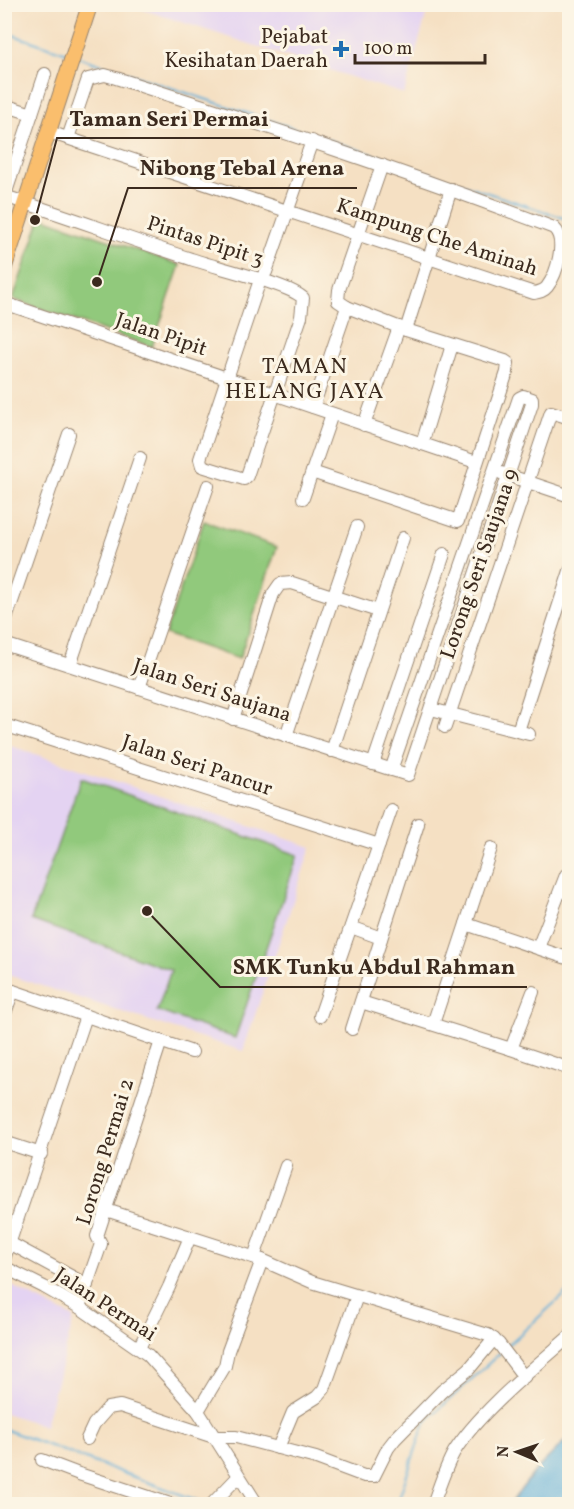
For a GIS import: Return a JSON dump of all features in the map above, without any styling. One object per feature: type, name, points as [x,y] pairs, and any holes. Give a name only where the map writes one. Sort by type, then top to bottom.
[{"type":"main road","points":[[4,268],[90,4]]},
{"type":"street","name":"Kampung Che Aminah","points":[[49,132],[534,293],[541,292],[547,287],[556,266],[561,241],[560,233],[554,228],[451,189],[312,141],[116,78],[105,75],[88,79],[68,73]]},
{"type":"street","points":[[5,197],[45,74]]},
{"type":"street","points":[[68,138],[88,79]]},
{"type":"street","points":[[4,105],[32,114]]},
{"type":"street","points":[[274,394],[247,476],[241,479],[202,466],[200,459],[226,378],[312,141]]},
{"type":"street","points":[[312,472],[458,521],[507,372],[508,363],[500,359],[402,329],[347,307],[338,301],[382,165]]},
{"type":"street","points":[[364,425],[429,258],[451,189]]},
{"type":"street","name":"Pintas Pipit 3","points":[[5,197],[296,292],[303,298],[301,317],[274,394]]},
{"type":"street","name":"Jalan Pipit","points":[[4,303],[476,462]]},
{"type":"street","points":[[313,407],[347,307]]},
{"type":"street","points":[[422,444],[452,345]]},
{"type":"street","points":[[391,770],[519,398],[523,396],[532,399],[532,404],[431,709],[524,732],[570,571]]},
{"type":"street","name":"Lorong Seri Saujana 9","points":[[445,727],[551,412],[570,418]]},
{"type":"street","points":[[303,498],[332,414]]},
{"type":"street","points":[[4,625],[69,434]]},
{"type":"street","points":[[70,665],[140,458]]},
{"type":"street","points":[[494,471],[570,496]]},
{"type":"street","points":[[139,688],[208,486]]},
{"type":"street","points":[[286,736],[357,527]]},
{"type":"street","points":[[332,751],[403,538]]},
{"type":"street","points":[[373,764],[444,554]]},
{"type":"street","points":[[233,719],[273,594],[279,584],[292,584],[378,611]]},
{"type":"street","name":"Jalan Seri Saujana","points":[[4,644],[408,775],[431,709]]},
{"type":"street","name":"Jalan Seri Pancur","points":[[4,725],[378,845]]},
{"type":"street","points":[[320,1016],[391,810]]},
{"type":"street","points":[[352,1029],[418,824]]},
{"type":"street","points":[[433,1024],[491,848]]},
{"type":"street","points":[[538,948],[566,875]]},
{"type":"street","points":[[466,924],[570,959]]},
{"type":"street","points":[[351,927],[381,938]]},
{"type":"street","points":[[4,1016],[9,990],[192,1052]]},
{"type":"street","points":[[511,1048],[532,992]]},
{"type":"street","points":[[361,1002],[511,1048],[570,1070]]},
{"type":"street","points":[[4,1259],[86,1016]]},
{"type":"street","name":"Lorong Permai 2","points":[[79,1308],[101,1244],[97,1236],[161,1041]]},
{"type":"street","points":[[4,1142],[40,1154]]},
{"type":"street","points":[[198,1411],[225,1366],[286,1166]]},
{"type":"street","points":[[106,1210],[258,1258],[312,1282],[488,1335],[497,1341],[521,1373]]},
{"type":"street","points":[[140,1348],[190,1237]]},
{"type":"street","points":[[8,1242],[87,1284]]},
{"type":"street","name":"Jalan Permai","points":[[4,1267],[79,1308],[148,1354],[198,1411],[257,1504]]},
{"type":"street","points":[[278,1448],[294,1412],[317,1397],[324,1389],[357,1296]]},
{"type":"street","points":[[434,1504],[454,1453],[521,1373],[570,1336]]},
{"type":"street","points":[[87,1439],[94,1424],[108,1408],[120,1406],[214,1437],[236,1437],[316,1458],[364,1476],[374,1476],[395,1439],[442,1391],[469,1369],[497,1341]]},
{"type":"street","points":[[42,1460],[170,1504]]},
{"type":"street","points":[[214,1503],[238,1477]]},
{"type":"shaded area","name":"Pejabat Kesihatan Daerah","points":[[129,5],[429,5],[404,94]]},
{"type":"shaded area","points":[[5,744],[311,847],[243,1051],[5,974]]},
{"type":"shaded area","points":[[6,1283],[74,1318],[45,1426],[5,1413]]},
{"type":"green space","points":[[41,217],[180,265],[152,347],[13,299]]},
{"type":"green space","points":[[204,521],[277,547],[239,659],[165,634]]},
{"type":"green space","points":[[81,778],[298,855],[235,1038],[157,1011],[171,970],[31,920]]},
{"type":"water","points":[[569,1437],[569,1504],[510,1504],[535,1471]]},
{"type":"waterway","points":[[4,32],[67,53]]},
{"type":"waterway","points":[[78,57],[570,220]]},
{"type":"waterway","points":[[506,1347],[570,1289]]},
{"type":"waterway","points":[[397,1504],[425,1422],[500,1353]]},
{"type":"waterway","points":[[4,1429],[207,1504]]},
{"type":"place","name":"Pejabat Kesihatan Daerah","points":[[341,49]]},
{"type":"place","name":"Taman Seri Permai","points":[[35,220]]},
{"type":"place","name":"Nibong Tebal Arena","points":[[97,282]]},
{"type":"place","name":"SMK Tunku Abdul Rahman","points":[[147,911]]},
{"type":"district","name":"TAMAN HELANG JAYA","points":[[305,380]]}]
